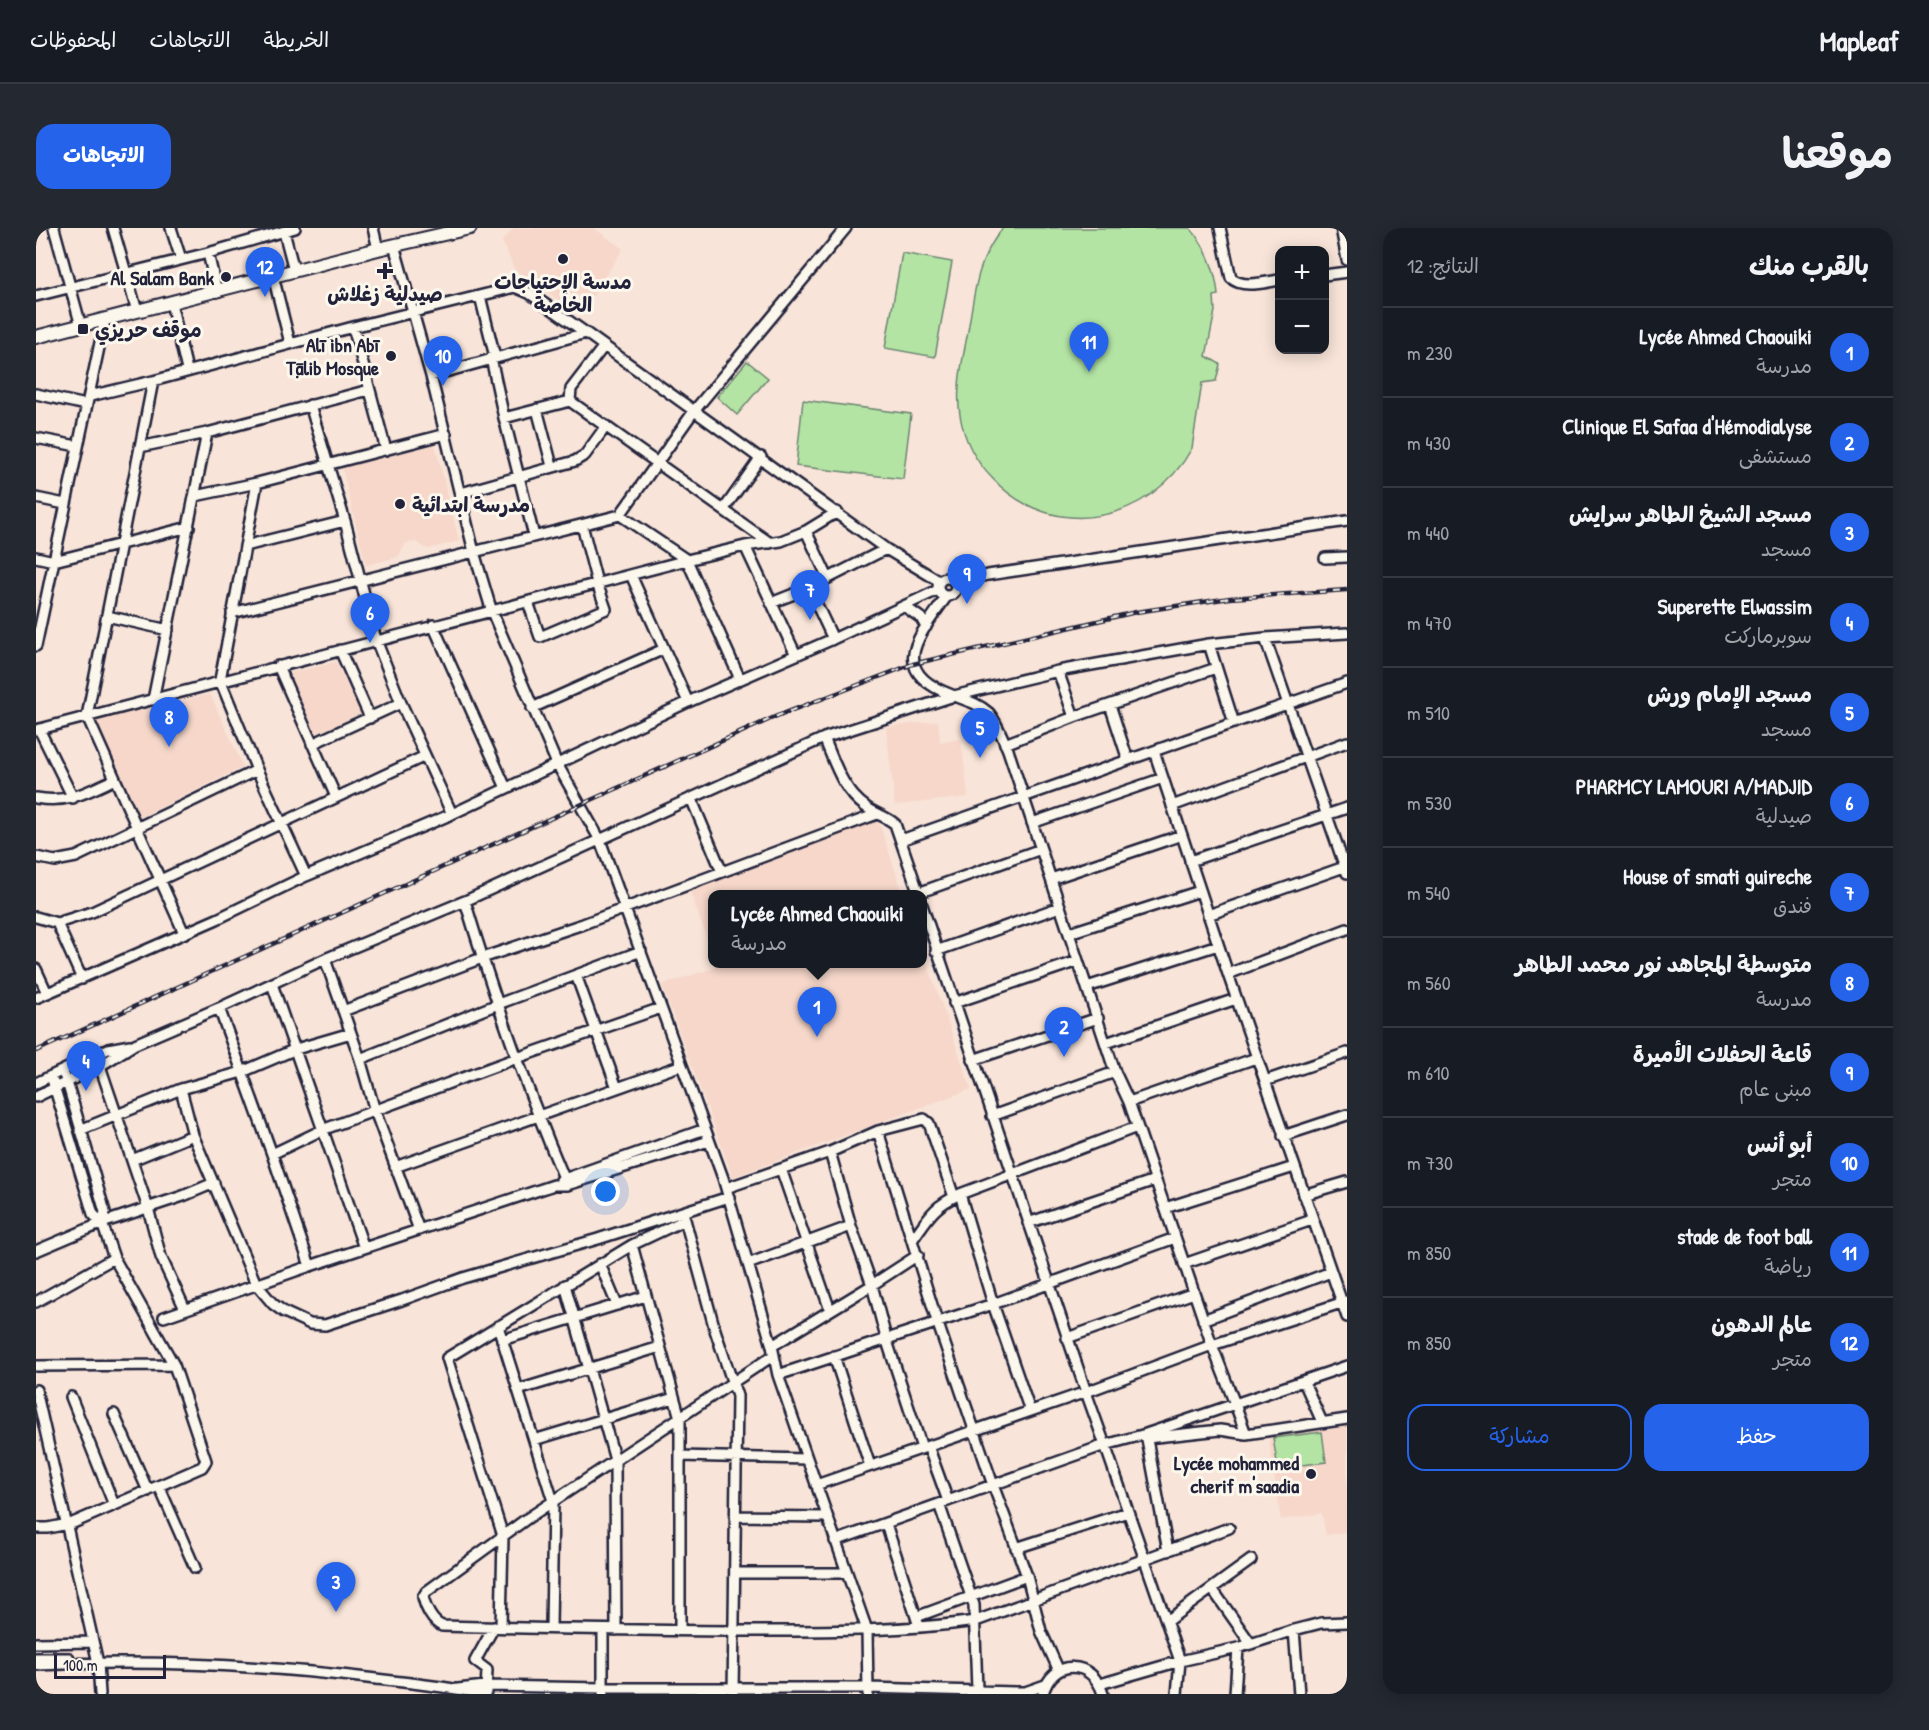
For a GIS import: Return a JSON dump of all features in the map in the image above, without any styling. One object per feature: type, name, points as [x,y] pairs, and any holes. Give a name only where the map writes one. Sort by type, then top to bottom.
[{"type":"main road","points":[[36,337],[462,229]]},
{"type":"street","points":[[54,228],[81,326]]},
{"type":"street","points":[[113,228],[137,311]]},
{"type":"street","points":[[171,228],[181,259]]},
{"type":"street","points":[[36,296],[208,253],[295,228]]},
{"type":"street","points":[[373,228],[378,249]]},
{"type":"street","points":[[232,613],[620,515],[694,411],[846,228]]},
{"type":"street","points":[[1220,228],[1230,279],[1243,284],[1275,281]]},
{"type":"street","points":[[1341,228],[1347,260]]},
{"type":"street","points":[[284,232],[294,270]]},
{"type":"street","points":[[394,245],[414,311],[474,552],[492,612],[557,764],[600,840],[710,1141],[748,1264],[778,1375],[867,1630],[868,1691]]},
{"type":"street","points":[[208,253],[217,292]]},
{"type":"street","points":[[1329,274],[1347,272]]},
{"type":"street","points":[[273,276],[290,343]]},
{"type":"street","points":[[36,394],[88,400],[187,370],[290,343],[509,288],[521,288],[939,585],[941,595],[947,596]]},
{"type":"street","points":[[480,296],[504,418],[534,536]]},
{"type":"street","points":[[171,303],[187,370]]},
{"type":"street","points":[[36,646],[39,619],[54,561],[105,319]]},
{"type":"street","points":[[353,327],[386,450]]},
{"type":"street","points":[[431,376],[586,333]]},
{"type":"street","points":[[570,401],[572,389],[604,346]]},
{"type":"street","points":[[153,381],[87,716],[184,933]]},
{"type":"street","points":[[140,447],[207,433],[369,390]]},
{"type":"street","points":[[504,418],[570,401],[770,543]]},
{"type":"street","points":[[310,405],[345,521],[376,640],[401,703],[452,814]]},
{"type":"street","points":[[537,409],[552,466]]},
{"type":"street","points":[[461,493],[580,458],[590,449],[606,426]]},
{"type":"street","points":[[153,700],[207,433]]},
{"type":"street","points":[[195,496],[257,483],[446,434]]},
{"type":"street","points":[[36,438],[77,446]]},
{"type":"street","points":[[724,509],[761,458]]},
{"type":"street","points":[[257,483],[220,680],[257,770],[306,876]]},
{"type":"street","points":[[36,498],[65,504]]},
{"type":"street","points":[[73,798],[38,729],[687,560],[745,546],[781,541],[806,531],[837,512]]},
{"type":"street","points":[[620,515],[687,560],[740,679]]},
{"type":"street","points":[[956,583],[988,575],[1347,520]]},
{"type":"street","points":[[245,546],[345,521]]},
{"type":"street","points":[[528,602],[540,637],[606,609],[582,525]]},
{"type":"street","points":[[36,557],[54,561],[189,527]]},
{"type":"street","points":[[806,531],[828,578]]},
{"type":"street","points":[[745,546],[796,655]]},
{"type":"street","points":[[771,603],[809,588],[886,549]]},
{"type":"street","points":[[1325,558],[1347,557]]},
{"type":"street","points":[[631,575],[687,702]]},
{"type":"street","points":[[36,998],[306,876],[452,814],[687,702],[833,639],[904,606],[948,577],[956,583]]},
{"type":"street","points":[[956,583],[955,592],[947,596],[914,646],[913,664],[928,683],[936,689],[977,704],[988,712],[996,723],[1041,849],[1115,1072],[1128,1102],[1203,1320],[1246,1434]]},
{"type":"street","points":[[809,588],[833,639]]},
{"type":"street","points":[[904,606],[921,618],[926,627]]},
{"type":"street","points":[[107,616],[168,630]]},
{"type":"street","points":[[433,626],[506,788]]},
{"type":"street","points":[[36,1097],[100,1066],[135,1044],[325,959],[465,901],[824,738],[954,696],[1059,671],[1209,644],[1347,633]]},
{"type":"street","points":[[1208,915],[1346,868],[1264,638]]},
{"type":"street","points":[[1209,644],[1234,723]]},
{"type":"street","points":[[532,708],[664,649]]},
{"type":"street","points":[[340,650],[370,718]]},
{"type":"street","points":[[278,666],[336,797]]},
{"type":"street","points":[[1005,744],[1074,717],[1216,668]]},
{"type":"street","points":[[1059,671],[1074,717]]},
{"type":"street","points":[[901,840],[1347,683]]},
{"type":"street","points":[[312,744],[401,703]]},
{"type":"street","points":[[1110,705],[1128,760]]},
{"type":"street","points":[[824,738],[850,793],[877,814],[895,824],[918,890]]},
{"type":"street","points":[[1172,806],[1347,742]]},
{"type":"street","points":[[1154,751],[1227,974],[1312,1220],[1344,1301],[1347,1317]]},
{"type":"street","points":[[36,917],[57,923],[92,912],[425,756]]},
{"type":"street","points":[[36,857],[55,861],[76,857],[257,770]]},
{"type":"street","points":[[1032,823],[1163,778]]},
{"type":"street","points":[[36,798],[51,801],[73,798],[115,779]]},
{"type":"street","points":[[691,798],[722,872]]},
{"type":"street","points":[[1190,861],[1347,808]]},
{"type":"street","points":[[343,1011],[877,814]]},
{"type":"street","points":[[1051,879],[1182,835]]},
{"type":"street","points":[[927,891],[1041,849]]},
{"type":"street","points":[[1069,933],[1200,891]]},
{"type":"street","points":[[465,901],[517,1058],[565,1181]]},
{"type":"street","points":[[936,951],[1060,907]]},
{"type":"street","points":[[927,921],[1067,1338],[1180,1661],[1177,1694]]},
{"type":"street","points":[[57,923],[82,979]]},
{"type":"street","points":[[1227,974],[1347,929]]},
{"type":"street","points":[[1087,987],[1218,945]]},
{"type":"street","points":[[360,1059],[498,1004],[641,951]]},
{"type":"street","points":[[325,959],[360,1059],[375,1111],[418,1230]]},
{"type":"street","points":[[954,1003],[1078,961]]},
{"type":"street","points":[[36,969],[47,993]]},
{"type":"street","points":[[576,975],[616,1088]]},
{"type":"street","points":[[272,984],[364,1248]]},
{"type":"street","points":[[1106,1043],[1236,999]]},
{"type":"street","points":[[219,1008],[310,1266]]},
{"type":"street","points":[[272,1154],[322,1130],[661,1008]]},
{"type":"street","points":[[973,1060],[1098,1018]]},
{"type":"street","points":[[80,1130],[181,1089],[242,1072],[296,1049],[351,1033]]},
{"type":"street","points":[[36,1083],[108,1049],[135,1044]]},
{"type":"street","points":[[1264,1082],[1347,1053]]},
{"type":"street","points":[[1128,1102],[1257,1058]]},
{"type":"street","points":[[395,1167],[682,1065]]},
{"type":"street","points":[[100,1066],[148,1208],[161,1257],[185,1309]]},
{"type":"street","points":[[62,1071],[105,1212],[102,1223]]},
{"type":"street","points":[[992,1116],[1115,1072]]},
{"type":"street","points":[[36,1528],[67,1524],[202,1467],[206,1461],[174,1365],[114,1258],[102,1223],[93,1214],[51,1076]]},
{"type":"street","points":[[181,1089],[194,1135],[256,1284],[273,1304],[284,1312],[310,1324],[325,1325],[463,1278],[684,1216]]},
{"type":"street","points":[[1283,1136],[1347,1115]]},
{"type":"street","points":[[485,1691],[487,1670],[476,1661],[498,1627],[503,1536],[447,1358],[632,1245],[727,1193],[878,1131],[924,1119],[928,1121],[957,1195],[1030,1411]]},
{"type":"street","points":[[913,1239],[940,1204],[957,1195],[1137,1127]]},
{"type":"street","points":[[641,1157],[705,1129]]},
{"type":"street","points":[[878,1131],[937,1321],[1027,1576],[1041,1631],[1059,1671]]},
{"type":"street","points":[[132,1160],[194,1135]]},
{"type":"street","points":[[164,1317],[565,1181],[641,1157],[710,1141]]},
{"type":"street","points":[[830,1152],[851,1226],[872,1285],[886,1338],[944,1502],[972,1597],[976,1621],[978,1690]]},
{"type":"street","points":[[1165,1208],[1294,1167]]},
{"type":"street","points":[[781,1169],[830,1311]]},
{"type":"street","points":[[1028,1223],[1155,1180]]},
{"type":"street","points":[[1304,1195],[1347,1182]]},
{"type":"street","points":[[36,1251],[102,1223],[214,1183]]},
{"type":"street","points":[[684,1216],[715,1330],[737,1396],[733,1691]]},
{"type":"street","points":[[1184,1264],[1312,1220]]},
{"type":"street","points":[[748,1264],[851,1226]]},
{"type":"street","points":[[778,1375],[993,1304],[1175,1238]]},
{"type":"street","points":[[632,1245],[680,1418],[680,1630]]},
{"type":"street","points":[[918,1255],[830,1311],[734,1382],[503,1536],[423,1597],[423,1601],[438,1624],[551,1629],[734,1631],[919,1628],[976,1621],[1229,1528]]},
{"type":"street","points":[[36,1302],[114,1258]]},
{"type":"street","points":[[600,1264],[617,1305]]},
{"type":"street","points":[[1203,1320],[1331,1272]]},
{"type":"street","points":[[565,1285],[615,1460],[616,1630]]},
{"type":"street","points":[[1067,1338],[1194,1293]]},
{"type":"street","points":[[502,1340],[646,1296]]},
{"type":"street","points":[[816,1485],[1086,1392],[1212,1345],[1344,1301]]},
{"type":"street","points":[[498,1326],[554,1501],[551,1629]]},
{"type":"street","points":[[518,1390],[660,1347]]},
{"type":"street","points":[[834,1356],[870,1466]]},
{"type":"street","points":[[36,1366],[174,1365]]},
{"type":"street","points":[[1147,1436],[1347,1366]]},
{"type":"street","points":[[1304,1382],[1322,1422]]},
{"type":"street","points":[[36,1390],[92,1642],[99,1661],[100,1694]]},
{"type":"street","points":[[71,1397],[114,1505]]},
{"type":"street","points":[[534,1440],[674,1398]]},
{"type":"street","points":[[114,1414],[148,1491]]},
{"type":"street","points":[[835,1542],[1105,1445],[1147,1436],[1220,1430],[1246,1434],[1347,1419]]},
{"type":"street","points":[[1147,1436],[1168,1551]]},
{"type":"street","points":[[680,1456],[807,1459]]},
{"type":"street","points":[[159,1486],[195,1568]]},
{"type":"street","points":[[1016,1548],[1128,1512]]},
{"type":"street","points":[[736,1516],[826,1517]]},
{"type":"street","points":[[886,1524],[919,1628]]},
{"type":"street","points":[[1167,1621],[1213,1590],[1251,1560]]},
{"type":"street","points":[[735,1573],[846,1573]]},
{"type":"street","points":[[916,1617],[1027,1576]]},
{"type":"street","points":[[1213,1590],[1251,1644]]},
{"type":"street","points":[[36,1658],[310,1671],[485,1691],[978,1690],[1025,1692],[1044,1690],[1051,1677],[1068,1667],[1087,1670],[1101,1689],[1180,1661],[1238,1648],[1322,1623],[1347,1622]]},
{"type":"street","points":[[603,1629],[603,1691]]},
{"type":"street","points":[[1294,1630],[1297,1691]]},
{"type":"street","points":[[36,1643],[92,1642]]},
{"type":"street","points":[[1235,1694],[1238,1648]]},
{"type":"street","points":[[36,1665],[99,1661]]},
{"type":"shaded area","name":"مدسة الإحتياجات الخاصة","points":[[514,228],[594,228],[623,249],[589,301],[576,294],[567,306],[515,270],[502,241]]},
{"type":"shaded area","name":"مدرسة ابتدائية","points":[[435,445],[459,541],[428,549],[416,542],[406,543],[398,557],[366,565],[342,467]]},
{"type":"shaded area","points":[[336,662],[361,713],[314,735],[286,674]]},
{"type":"shaded area","points":[[210,694],[243,767],[137,819],[95,727],[96,723],[100,720]]},
{"type":"shaded area","points":[[938,721],[940,742],[961,739],[968,797],[895,805],[886,727]]},
{"type":"shaded area","points":[[876,814],[902,890],[708,890],[708,941],[687,883]]},
{"type":"shaded area","points":[[927,962],[971,1089],[733,1177],[662,985],[714,968],[927,968]]},
{"type":"shaded area","name":"Lycée mohammed cherif m'saadia","points":[[1347,1423],[1347,1532],[1326,1535],[1322,1513],[1281,1520],[1268,1435]]},
{"type":"green space","points":[[1003,228],[1190,228],[1209,259],[1218,295],[1214,296],[1215,311],[1206,356],[1220,364],[1216,381],[1202,383],[1192,448],[1174,473],[1152,493],[1127,508],[1100,516],[1072,517],[1044,512],[1017,499],[993,479],[976,458],[968,442],[959,404],[961,370],[979,274],[988,251]]},
{"type":"green space","points":[[902,253],[952,262],[935,357],[885,348]]},
{"type":"green space","points":[[747,361],[768,378],[737,415],[717,397]]},
{"type":"green space","points":[[803,400],[911,414],[903,479],[796,466]]},
{"type":"green space","points":[[1322,1432],[1326,1462],[1278,1468],[1273,1438]]},
{"type":"railway","points":[[36,1051],[777,716],[913,664],[1136,612],[1230,598],[1347,590]]},
{"type":"place","name":"مدسة الإحتياجات الخاصة","points":[[563,259]]},
{"type":"place","name":"صيدلية زغلاش","points":[[385,271]]},
{"type":"place","name":"Al Salam Bank","points":[[226,277]]},
{"type":"place","name":"عالم الدهون","points":[[265,297]]},
{"type":"place","name":"موقف حريزي","points":[[83,329]]},
{"type":"place","name":"Alī ibn Abī Ṭālib Mosque","points":[[391,356]]},
{"type":"place","name":"stade de foot ball","points":[[1089,372]]},
{"type":"place","name":"أبو أنس","points":[[443,386]]},
{"type":"place","name":"مدرسة ابتدائية","points":[[400,504]]},
{"type":"place","name":"قاعة الحفلات الأميرة","points":[[967,604]]},
{"type":"place","name":"House of smati guireche","points":[[810,620]]},
{"type":"place","name":"PHARMCY LAMOURI A/MADJID","points":[[370,643]]},
{"type":"place","name":"متوسطة المجاهد نور محمد الطاهر","points":[[169,747]]},
{"type":"place","name":"مسجد الإمام ورش","points":[[980,758]]},
{"type":"place","name":"Lycée Ahmed Chaouiki","points":[[817,1037]]},
{"type":"place","name":"Clinique El Safaa d'Hémodialyse","points":[[1064,1057]]},
{"type":"place","name":"Superette Elwassim","points":[[86,1091]]},
{"type":"place","name":"Lycée mohammed cherif m'saadia","points":[[1311,1474]]},
{"type":"place","name":"مسجد الشيخ الطاهر سرايش","points":[[336,1612]]}]
